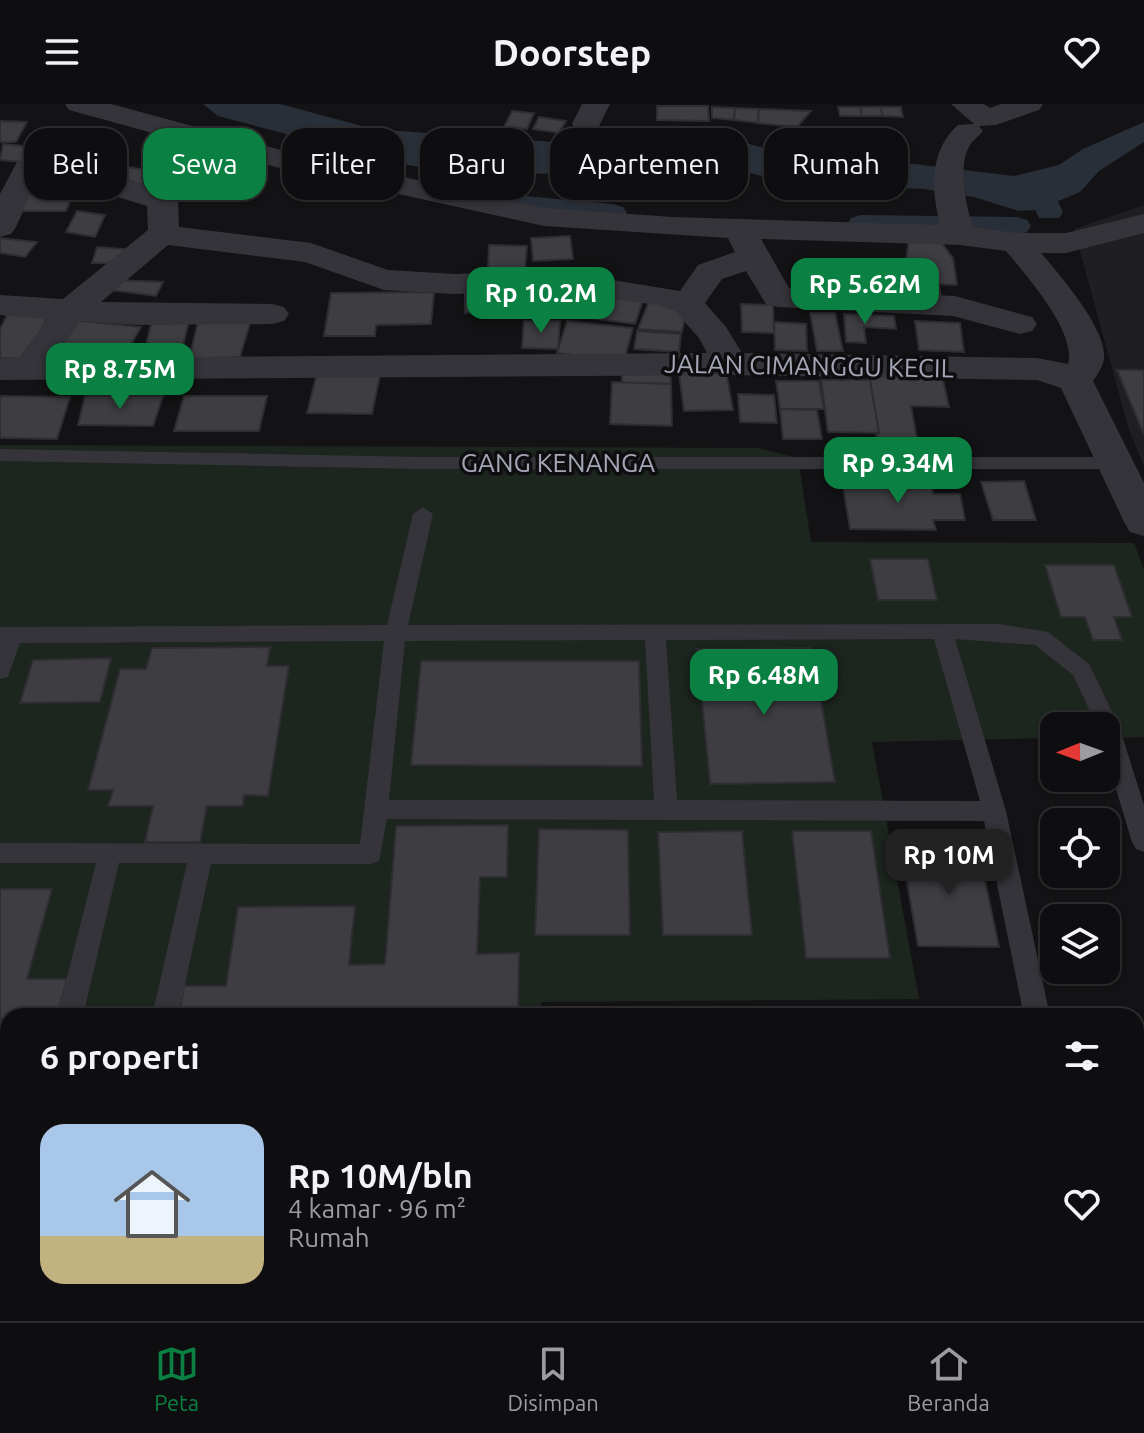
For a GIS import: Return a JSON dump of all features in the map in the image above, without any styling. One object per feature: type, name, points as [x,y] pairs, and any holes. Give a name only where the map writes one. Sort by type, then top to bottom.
[{"type":"street","points":[[79,104],[217,144],[459,201],[747,243],[957,230],[1016,243],[1066,243],[1144,223]]},
{"type":"street","points":[[957,230],[952,166],[956,143],[967,117],[986,119],[1029,104]]},
{"type":"street","points":[[0,227],[14,166],[72,173],[162,201],[164,236]]},
{"type":"street","points":[[14,369],[70,311],[156,238],[164,236],[321,244],[384,280],[455,284],[551,280],[662,296],[687,304],[714,334],[730,364]]},
{"type":"street","points":[[747,243],[778,297],[955,306],[1020,324]]},
{"type":"street","points":[[687,304],[710,272],[747,243]]},
{"type":"street","points":[[1016,243],[1039,269],[1087,348],[1086,364],[1075,381],[1144,522]]},
{"type":"street","points":[[263,365],[272,314],[286,284],[321,244]]},
{"type":"street","points":[[903,303],[911,367]]},
{"type":"street","points":[[0,305],[70,311],[272,314]]},
{"type":"street","name":"JALAN CIMANGGU KECIL","points":[[14,369],[730,364],[1037,369],[1059,373],[1075,381]]},
{"type":"lane","name":"GANG KENANGA","points":[[0,455],[421,463],[1116,463]]},
{"type":"lane","points":[[0,853],[371,854],[395,635],[423,514]]},
{"type":"lane","points":[[942,631],[994,811],[1035,1008]]},
{"type":"lane","points":[[0,671],[6,636],[942,631],[999,632],[1041,638],[1081,670],[1108,726],[1144,842]]},
{"type":"lane","points":[[655,632],[666,807]]},
{"type":"lane","points":[[376,809],[666,807],[994,811]]},
{"type":"lane","points":[[72,1008],[110,853]]},
{"type":"lane","points":[[167,1008],[201,853]]},
{"type":"shaded area","points":[[203,104],[280,104],[369,128],[282,128],[282,133],[218,116]]},
{"type":"shaded area","points":[[1144,122],[1144,142],[1099,171],[1080,192],[1037,210],[1019,211],[974,197],[908,188],[908,163],[1014,176],[1059,165],[1083,149]]},
{"type":"shaded area","points":[[404,131],[420,132],[420,167],[404,164]]},
{"type":"shaded area","points":[[534,141],[550,142],[550,174],[534,174]]},
{"type":"shaded area","points":[[748,144],[764,148],[764,176],[748,173]]},
{"type":"shaded area","points":[[1144,205],[1144,466],[1129,430],[1074,229]]},
{"type":"shaded area","points":[[0,445],[758,448],[798,458],[811,542],[1134,543],[1144,569],[1144,737],[1120,738],[1120,712],[1040,712],[1040,738],[872,742],[919,999],[541,1002],[541,1008],[0,1008]]},
{"type":"building","points":[[657,106],[708,106],[709,121],[657,120]]},
{"type":"building","points":[[712,107],[735,108],[734,120],[712,118]]},
{"type":"building","points":[[838,107],[860,107],[862,116],[840,116]]},
{"type":"building","points":[[860,107],[880,107],[883,116],[862,116]]},
{"type":"building","points":[[880,107],[901,107],[903,117],[883,116]]},
{"type":"building","points":[[735,108],[759,109],[758,123],[734,120]]},
{"type":"building","points":[[759,109],[811,111],[798,126],[786,126],[758,123]]},
{"type":"building","points":[[512,111],[534,113],[527,128],[504,127]]},
{"type":"building","points":[[539,117],[566,121],[562,128],[550,128],[550,132],[534,128]]},
{"type":"building","points":[[0,121],[27,122],[16,142],[0,142]]},
{"type":"building","points":[[3,144],[24,146],[24,162],[0,160]]},
{"type":"building","points":[[127,167],[143,170],[143,191],[127,189]]},
{"type":"building","points":[[24,182],[24,200],[71,200],[66,211],[10,211]]},
{"type":"building","points":[[77,211],[105,215],[95,237],[66,232]]},
{"type":"building","points":[[910,234],[937,237],[953,258],[957,285],[939,284],[941,296],[901,291]]},
{"type":"building","points":[[570,236],[573,259],[533,261],[531,238]]},
{"type":"building","points":[[0,238],[37,242],[25,257],[0,253]]},
{"type":"building","points":[[489,245],[527,246],[525,268],[488,268]]},
{"type":"building","points":[[97,247],[124,249],[115,263],[92,263]]},
{"type":"building","points":[[115,280],[163,282],[156,296],[110,290]]},
{"type":"building","points":[[531,283],[551,283],[551,316],[530,316]]},
{"type":"building","points":[[511,287],[513,311],[465,313],[465,289]]},
{"type":"building","points":[[577,288],[644,297],[635,324],[567,315]]},
{"type":"building","points":[[434,292],[431,324],[376,325],[375,336],[324,336],[331,293]]},
{"type":"building","points":[[651,296],[686,313],[682,332],[638,329]]},
{"type":"building","points":[[741,304],[773,305],[774,333],[742,332]]},
{"type":"building","points":[[810,313],[835,313],[843,351],[817,351]]},
{"type":"building","points":[[844,314],[894,316],[896,329],[864,327],[866,343],[846,342]]},
{"type":"building","points":[[7,315],[48,315],[29,359],[0,358],[0,329]]},
{"type":"building","points":[[73,320],[141,327],[121,362],[88,359],[92,353],[76,352],[71,361],[48,359]]},
{"type":"building","points":[[189,320],[179,363],[141,364],[152,321]]},
{"type":"building","points":[[524,321],[560,321],[558,349],[522,348]]},
{"type":"building","points":[[567,321],[633,328],[624,361],[557,353]]},
{"type":"building","points":[[915,321],[960,323],[964,352],[919,350]]},
{"type":"building","points":[[198,322],[250,323],[240,357],[189,359]]},
{"type":"building","points":[[774,322],[806,324],[807,351],[775,350]]},
{"type":"building","points":[[637,331],[681,334],[679,352],[634,349]]},
{"type":"building","points":[[725,365],[733,410],[684,411],[678,366]]},
{"type":"building","points":[[622,367],[670,367],[671,384],[622,383]]},
{"type":"building","points":[[1117,370],[1144,370],[1144,435]]},
{"type":"building","points":[[317,373],[380,375],[372,414],[307,413]]},
{"type":"building","points":[[867,374],[942,375],[949,407],[911,406],[918,445],[878,444]]},
{"type":"building","points":[[821,380],[870,380],[879,433],[828,432]]},
{"type":"building","points":[[776,381],[819,381],[824,409],[780,409]]},
{"type":"building","points":[[612,382],[671,384],[672,426],[610,424]]},
{"type":"building","points":[[738,394],[774,395],[777,423],[740,422]]},
{"type":"building","points":[[0,396],[70,397],[57,439],[0,438]]},
{"type":"building","points":[[85,396],[163,396],[153,426],[78,425]]},
{"type":"building","points":[[184,396],[267,396],[259,431],[174,431]]},
{"type":"building","points":[[780,409],[817,410],[822,439],[783,439]]},
{"type":"building","points":[[842,480],[931,481],[933,494],[960,494],[965,520],[933,520],[936,530],[850,529]]},
{"type":"building","points":[[1024,481],[1036,520],[993,520],[981,482]]},
{"type":"building","points":[[870,559],[928,559],[937,600],[878,600]]},
{"type":"building","points":[[1045,565],[1114,565],[1132,617],[1114,617],[1122,640],[1093,640],[1085,617],[1061,617]]},
{"type":"building","points":[[270,647],[267,666],[289,666],[268,796],[244,795],[243,806],[207,806],[200,842],[145,842],[153,806],[108,806],[113,790],[88,790],[120,669],[146,669],[152,648]]},
{"type":"building","points":[[812,648],[835,782],[710,784],[697,649]]},
{"type":"building","points":[[111,658],[100,702],[20,703],[33,660]]},
{"type":"building","points":[[421,661],[639,661],[642,766],[411,765]]},
{"type":"building","points":[[508,825],[507,877],[480,877],[477,954],[519,953],[518,1008],[180,1008],[184,986],[226,986],[238,907],[355,906],[349,965],[385,964],[396,826]]},
{"type":"building","points":[[539,829],[628,830],[630,935],[535,935]]},
{"type":"building","points":[[742,831],[752,935],[663,935],[658,832]]},
{"type":"building","points":[[792,831],[871,831],[890,958],[806,958]]},
{"type":"building","points":[[901,847],[978,847],[999,947],[918,946]]},
{"type":"building","points":[[0,889],[52,889],[27,979],[67,979],[59,1008],[0,1008]]},
{"type":"waterway","points":[[1039,188],[1049,212]]},
{"type":"waterway","points":[[490,201],[613,213]]},
{"type":"waterway","points":[[861,224],[1017,226]]}]
